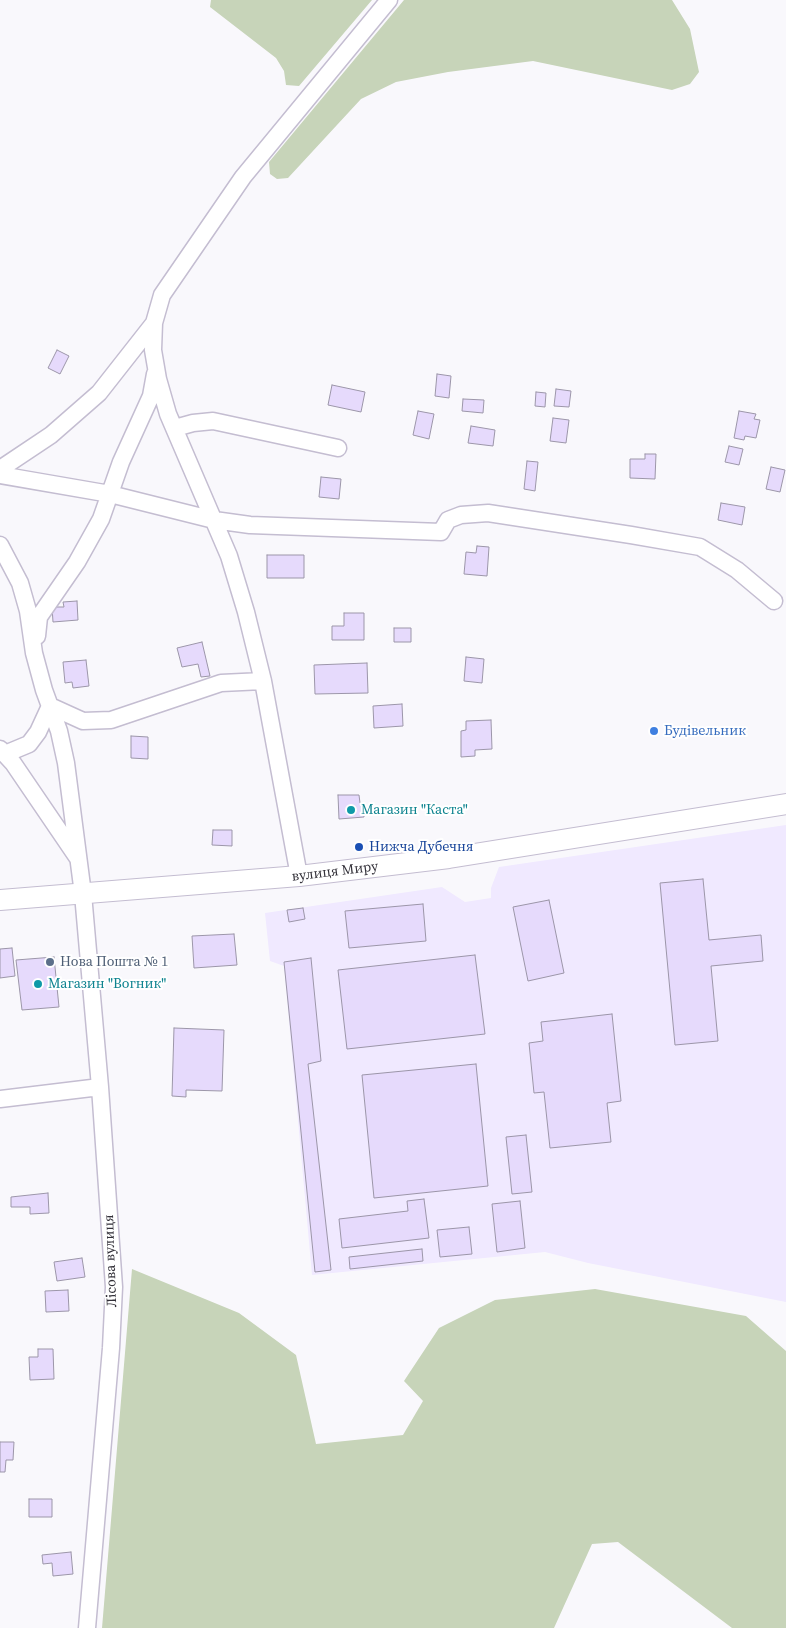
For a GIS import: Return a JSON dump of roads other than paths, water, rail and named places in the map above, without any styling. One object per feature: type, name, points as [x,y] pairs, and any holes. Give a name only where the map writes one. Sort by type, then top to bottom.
[{"type":"main road","name":"вулиця Миру","points":[[0,900],[298,876],[449,858],[786,804]]},
{"type":"street","points":[[298,876],[263,681],[229,556],[174,428],[156,368],[153,350],[154,323],[162,295],[243,178],[389,0]]},
{"type":"street","points":[[0,468],[51,435],[99,393],[154,323]]},
{"type":"street","points":[[34,653],[39,617],[77,562],[101,519],[121,462],[151,396],[156,368]]},
{"type":"street","points":[[174,428],[193,423],[213,421],[338,448]]},
{"type":"street","points":[[0,475],[110,494],[214,520],[250,526],[441,532],[448,520],[461,515],[488,513],[700,547],[737,570],[774,601]]},
{"type":"street","name":"Лісова вулиця","points":[[0,545],[20,583],[28,611],[34,653],[59,731],[66,763],[83,894],[100,1088],[114,1287],[111,1348],[87,1628]]},
{"type":"street","points":[[79,859],[18,769],[2,751],[29,744],[38,732],[50,706],[83,721],[110,720],[221,682],[263,681]]},
{"type":"street","points":[[0,1099],[100,1088]]},
{"type":"place","name":"Будівельник","points":[[654,731]]},
{"type":"place","name":"Магазин \"Каста\"","points":[[351,810]]},
{"type":"place","name":"Нижча Дубечня","points":[[359,847]]},
{"type":"place","name":"Нова Пошта № 1","points":[[50,962]]},
{"type":"place","name":"Магазин \"Вогник\"","points":[[38,984]]}]
